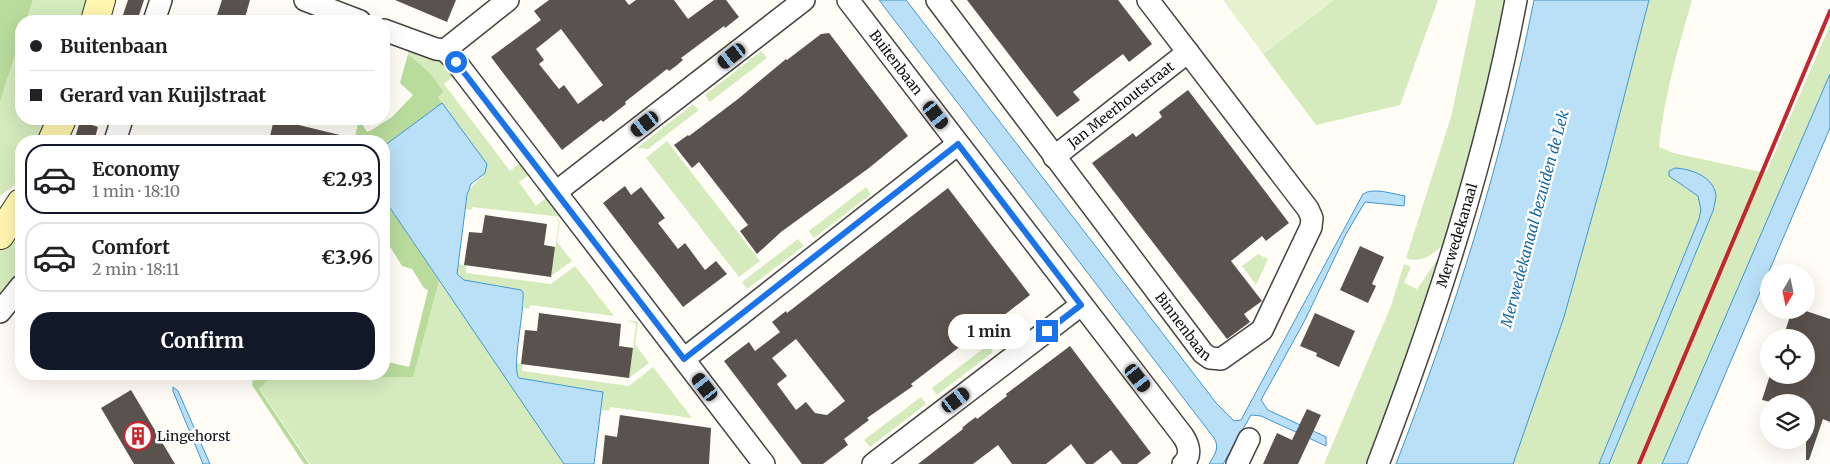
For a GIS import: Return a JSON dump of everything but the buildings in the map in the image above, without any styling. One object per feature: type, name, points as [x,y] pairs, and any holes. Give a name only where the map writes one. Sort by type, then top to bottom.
[{"type":"main road","points":[[97,15],[101,0]]},
{"type":"street","points":[[156,15],[161,0]]},
{"type":"street","points":[[305,0],[357,13]]},
{"type":"street","points":[[445,50],[508,0]]},
{"type":"street","points":[[556,192],[804,0]]},
{"type":"street","name":"Buitenbaan","points":[[848,0],[1183,436],[1189,451],[1186,463]]},
{"type":"street","name":"Binnenbaan","points":[[937,0],[1054,158],[1203,353],[1210,358],[1221,359],[1262,330],[1311,227],[1312,218],[1308,209],[1148,0]]},
{"type":"street","name":"Merwedekanaal","points":[[1378,464],[1400,408],[1460,232],[1497,88],[1516,0]]},
{"type":"street","points":[[390,32],[436,49],[445,50],[456,62],[764,464]]},
{"type":"street","name":"Jan Meerhoutstraat","points":[[1054,158],[1188,52]]},
{"type":"street","points":[[684,359],[958,144]]},
{"type":"street","points":[[0,312],[15,293]]},
{"type":"street","points":[[873,464],[1081,305]]},
{"type":"street","points":[[1237,464],[1249,440]]},
{"type":"green space","points":[[0,0],[33,0],[28,15],[15,15],[15,55],[0,102]]},
{"type":"green space","points":[[33,0],[86,0],[81,15],[28,15]]},
{"type":"green space","points":[[1223,0],[1334,0],[1263,54]]},
{"type":"green space","points":[[1334,0],[1438,0],[1400,105],[1316,125],[1263,54]]},
{"type":"green space","points":[[1476,0],[1512,0],[1447,241],[1423,259],[1412,260],[1406,258],[1451,117]]},
{"type":"green space","points":[[1649,0],[1692,0],[1672,73],[1661,128],[1659,147],[1673,153],[1766,173],[1830,25],[1830,74],[1662,464],[1609,464],[1713,211],[1716,195],[1675,181],[1698,196],[1701,210],[1699,219],[1599,464],[1513,464],[1564,317],[1606,167]]},
{"type":"green space","points":[[409,47],[441,61],[455,75],[444,84],[510,171],[521,162],[530,174],[519,182],[536,206],[547,197],[562,217],[472,207],[471,210],[465,209],[469,190],[485,173],[438,97],[444,92],[429,72],[408,54]]},
{"type":"green space","points":[[761,51],[767,58],[710,102],[705,95]]},
{"type":"green space","points":[[408,54],[429,72],[444,92],[438,97],[442,103],[390,142],[390,135],[355,135],[358,125],[363,125],[367,132],[379,125],[390,125],[390,118],[413,95],[400,83]]},
{"type":"green space","points":[[15,55],[15,125],[45,125],[41,135],[15,135],[15,185],[0,196],[0,102]]},
{"type":"green space","points":[[693,104],[699,110],[648,149],[637,148]]},
{"type":"green space","points":[[667,141],[760,261],[739,277],[646,158]]},
{"type":"green space","points":[[866,187],[871,194],[814,238],[809,231]]},
{"type":"green space","points":[[390,208],[439,281],[413,377],[390,377],[390,362],[409,367],[428,290],[424,288],[412,269],[402,266],[390,247]]},
{"type":"green space","points":[[551,220],[560,221],[557,242],[572,261],[551,276],[559,222]]},
{"type":"green space","points":[[15,229],[15,278],[0,297],[0,249]]},
{"type":"green space","points":[[798,239],[804,246],[747,289],[742,282]]},
{"type":"green space","points":[[1445,252],[1369,464],[1324,464],[1391,306],[1404,264],[1411,267],[1404,283],[1417,289],[1436,261]]},
{"type":"green space","points":[[1258,254],[1268,259],[1256,285],[1242,266]]},
{"type":"green space","points":[[458,264],[466,265],[466,273],[551,284],[575,266],[614,316],[530,305],[529,309],[524,308],[524,293],[521,290],[461,279],[457,274]]},
{"type":"green space","points":[[439,281],[565,464],[310,464],[259,388],[268,380],[390,380],[390,377],[412,377]]},
{"type":"green space","points":[[626,320],[638,322],[635,344],[649,363],[629,378],[636,324]]},
{"type":"green space","points":[[988,345],[993,352],[937,395],[932,388]]},
{"type":"green space","points":[[516,363],[523,364],[522,371],[629,386],[653,367],[692,418],[610,407],[609,411],[602,410],[601,391],[523,379],[516,375]]},
{"type":"green space","points":[[253,380],[268,380],[259,389],[309,464],[304,464],[252,385]]},
{"type":"green space","points":[[921,397],[926,404],[870,447],[864,440]]},
{"type":"water","points":[[879,0],[906,0],[1217,404],[1234,421],[1241,420],[1363,194],[1378,191],[1405,196],[1404,206],[1365,202],[1346,234],[1305,320],[1261,400],[1268,410],[1326,437],[1326,446],[1261,416],[1251,415],[1223,464],[1209,464],[1217,448],[1214,438]]},
{"type":"water","name":"Merwedekanaal bezuiden de Lek","points":[[1534,0],[1649,0],[1606,167],[1564,317],[1513,464],[1396,464],[1438,350],[1475,235],[1508,118]]},
{"type":"water","points":[[1830,74],[1830,128],[1772,264],[1760,264],[1760,292],[1687,464],[1662,464]]},
{"type":"water","points":[[442,103],[487,164],[485,173],[471,184],[467,195],[457,274],[464,280],[521,290],[523,292],[517,351],[517,372],[519,378],[603,392],[594,464],[564,464],[390,208],[390,142]]},
{"type":"water","points":[[1675,168],[1694,172],[1711,183],[1716,195],[1713,211],[1609,464],[1599,464],[1699,219],[1701,210],[1698,196],[1669,176],[1669,171]]},
{"type":"water","points":[[173,387],[178,391],[210,464],[203,464]]},
{"type":"railway","points":[[1639,464],[1830,11]]},
{"type":"place","name":"Lingehorst","points":[[138,436]]},
{"type":"route","points":[[456,62],[684,359],[958,144],[1081,305],[1047,331]]}]
